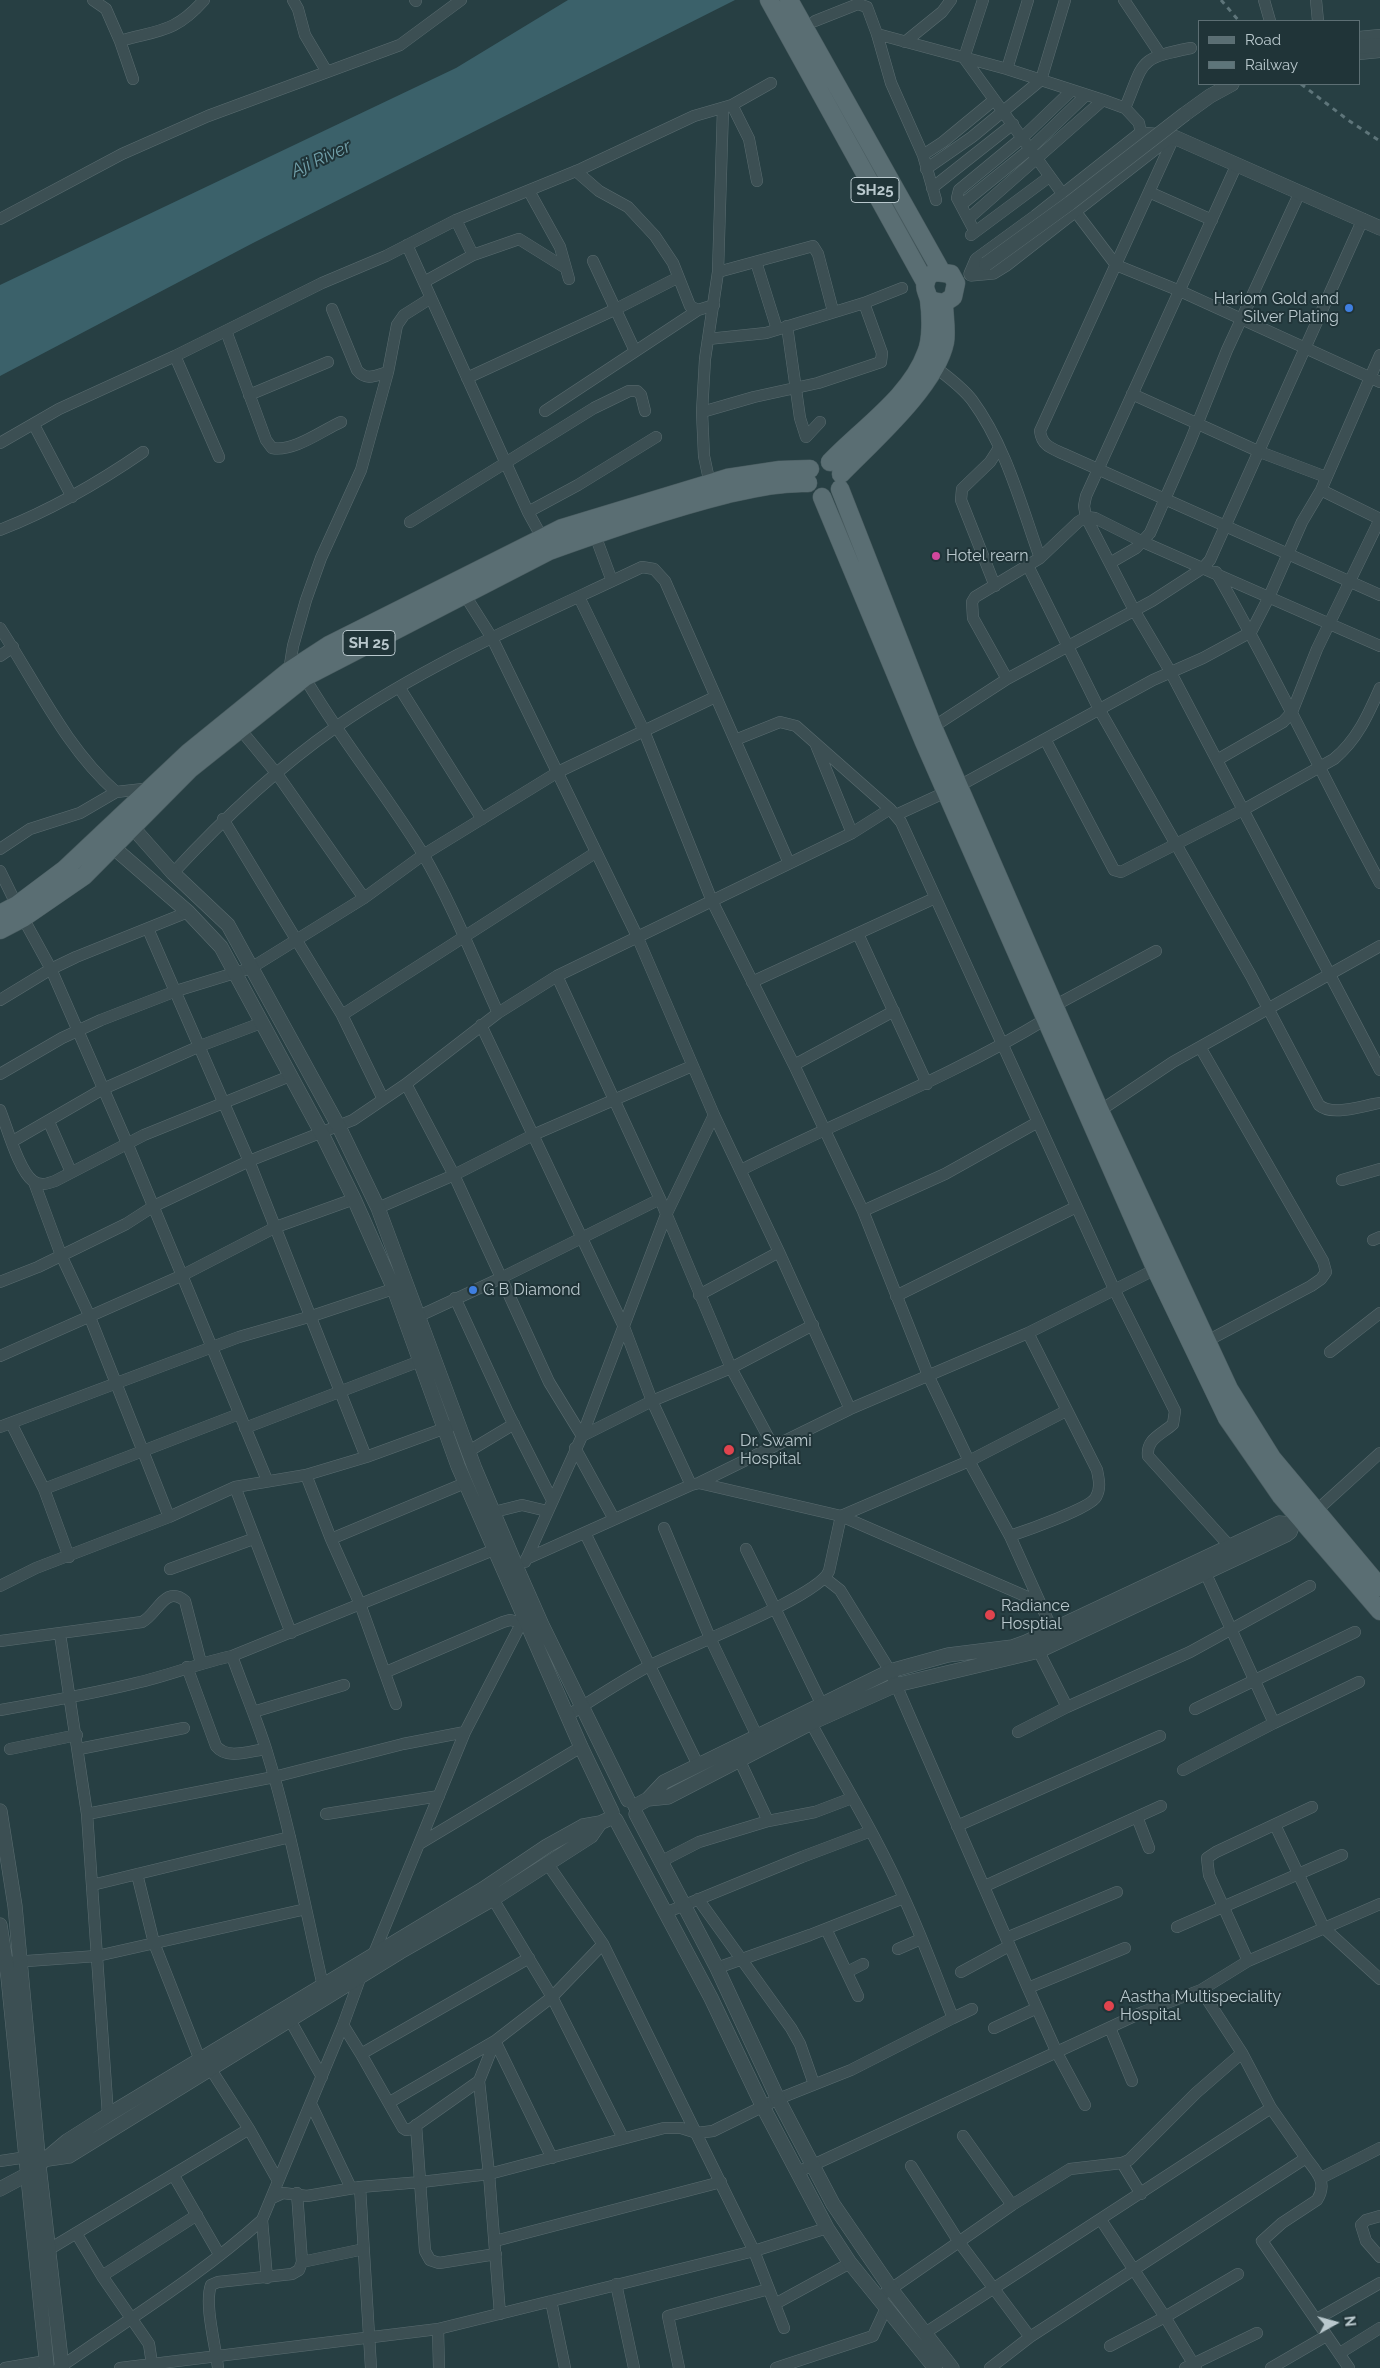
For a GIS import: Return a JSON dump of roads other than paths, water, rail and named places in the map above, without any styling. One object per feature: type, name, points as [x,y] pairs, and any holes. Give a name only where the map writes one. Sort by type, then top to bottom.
[{"type":"main road","name":"SH25","points":[[769,0],[833,95],[941,271]]},
{"type":"main road","name":"SH25","points":[[789,0],[833,95],[932,294],[945,341],[935,367],[911,401],[837,475],[830,496],[822,497]]},
{"type":"main road","points":[[932,294],[953,297],[956,283],[951,274],[941,271],[932,274],[929,344],[920,367],[837,475],[933,727],[952,789]]},
{"type":"main road","name":"SH25","points":[[809,476],[819,462],[837,475]]},
{"type":"main road","points":[[809,476],[815,494],[822,497],[1164,1266],[1227,1418],[1281,1496],[1380,1588]]},
{"type":"main road","name":"SH 25","points":[[0,930],[20,912],[84,876],[108,842],[154,794],[240,729],[297,671],[546,544],[595,535],[711,490],[771,485],[809,476]]},
{"type":"main road","points":[[546,544],[562,528],[711,490]]},
{"type":"main road","points":[[154,794],[188,753],[297,671]]},
{"type":"main road","points":[[0,914],[20,912]]},
{"type":"main road","points":[[1164,1266],[1207,1341],[1229,1389],[1272,1458],[1303,1518],[1380,1611]]},
{"type":"street","points":[[93,0],[106,9],[120,41],[133,79]]},
{"type":"street","points":[[120,41],[169,29],[194,11],[204,0]]},
{"type":"street","points":[[293,0],[298,8],[305,35],[328,72]]},
{"type":"street","points":[[0,219],[122,154],[208,116],[400,45],[461,0]]},
{"type":"street","points":[[906,42],[942,12],[951,0]]},
{"type":"street","points":[[964,58],[983,0]]},
{"type":"street","points":[[1007,69],[1028,0]]},
{"type":"street","points":[[926,169],[972,137],[1041,80],[1065,0]]},
{"type":"street","points":[[1124,0],[1160,54]]},
{"type":"street","points":[[1264,0],[1270,20]]},
{"type":"street","points":[[1316,0],[1318,20]]},
{"type":"street","points":[[815,21],[858,4],[867,7],[891,83],[923,155],[936,200]]},
{"type":"street","points":[[877,34],[1007,69],[1125,108],[1139,123],[1141,134]]},
{"type":"street","points":[[1360,37],[1380,35]]},
{"type":"street","points":[[1360,47],[1380,44]]},
{"type":"street","points":[[1125,108],[1143,64],[1160,54],[1191,48]]},
{"type":"street","points":[[1360,54],[1380,52]]},
{"type":"street","points":[[964,58],[1059,189]]},
{"type":"street","points":[[0,443],[59,409],[175,356],[322,282],[407,246],[456,220],[576,171],[694,116],[728,106],[771,83]]},
{"type":"street","points":[[956,283],[1070,204],[1198,105],[1230,85]]},
{"type":"street","points":[[1049,177],[973,234],[969,218],[957,198],[959,190],[1022,138],[1071,90]]},
{"type":"street","points":[[962,205],[1030,149],[1086,94]]},
{"type":"street","points":[[923,155],[994,100]]},
{"type":"street","points":[[969,218],[1103,100]]},
{"type":"street","points":[[728,106],[749,139],[757,181]]},
{"type":"street","points":[[711,490],[704,456],[702,412],[708,339],[718,272],[728,106]]},
{"type":"street","points":[[932,188],[1013,124]]},
{"type":"street","points":[[971,274],[976,260],[1050,206],[1141,134],[1172,136],[1380,228]]},
{"type":"street","points":[[971,274],[993,272],[1172,136]]},
{"type":"street","points":[[1172,136],[1149,192],[1040,431],[1045,445],[1225,528],[1380,595]]},
{"type":"street","points":[[1237,164],[1098,469],[1086,496],[1084,506],[1086,517],[1134,610],[1170,671],[1380,1070]]},
{"type":"street","points":[[576,171],[600,191],[628,208],[638,217],[668,253],[690,306],[698,310]]},
{"type":"street","points":[[529,191],[560,247],[564,267],[569,279]]},
{"type":"street","points":[[1149,192],[1212,220]]},
{"type":"street","points":[[1110,563],[1143,542],[1150,533],[1241,319],[1300,192]]},
{"type":"street","points":[[1075,211],[1116,265],[1180,291],[1375,379]]},
{"type":"street","points":[[933,727],[1007,679],[1134,610],[1204,568],[1210,560],[1260,452],[1363,219]]},
{"type":"street","points":[[456,220],[473,255]]},
{"type":"street","points":[[424,282],[473,255],[519,239],[564,267]]},
{"type":"street","points":[[407,246],[528,512],[546,544]]},
{"type":"street","points":[[718,272],[813,246],[818,254],[833,311]]},
{"type":"street","points":[[593,261],[635,352]]},
{"type":"street","points":[[756,262],[782,327],[796,388],[800,418],[806,437],[820,422]]},
{"type":"street","points":[[467,378],[614,310],[677,278]]},
{"type":"street","points":[[708,339],[766,332],[864,302],[902,288]]},
{"type":"street","points":[[431,298],[404,315],[397,325],[388,372],[361,470],[321,558],[306,600],[293,646],[297,671],[423,855],[498,1013]]},
{"type":"street","points":[[702,412],[818,383],[881,362],[882,353],[864,302]]},
{"type":"street","points":[[545,411],[698,310],[714,305]]},
{"type":"street","points":[[332,309],[357,370],[362,376],[370,378],[388,372]]},
{"type":"street","points":[[226,331],[266,440],[272,448],[289,447],[341,422]]},
{"type":"street","points":[[1,1279],[61,1256],[126,1224],[154,1206],[249,1161],[339,1127],[406,1084],[498,1013],[557,976],[893,812],[952,789],[1170,671],[1203,658],[1251,632],[1269,597],[1302,522],[1321,490],[1375,379],[1380,355]]},
{"type":"street","points":[[175,356],[219,457]]},
{"type":"street","points":[[249,394],[328,362]]},
{"type":"street","points":[[935,367],[953,381],[971,400],[999,448],[1040,558]]},
{"type":"street","points":[[410,522],[594,408],[629,391],[637,391],[641,396],[645,411]]},
{"type":"street","points":[[1132,394],[1198,422],[1260,452],[1326,477]]},
{"type":"street","points":[[34,424],[72,497]]},
{"type":"street","points":[[528,512],[578,485],[656,437]]},
{"type":"street","points":[[995,586],[961,500],[962,489],[990,462],[999,448]]},
{"type":"street","points":[[0,530],[72,497],[143,452]]},
{"type":"street","points":[[1217,760],[1284,722],[1292,712],[1317,649],[1380,519],[1321,490]]},
{"type":"street","points":[[1007,679],[973,618],[971,608],[975,597],[1027,564],[1040,558],[1078,522],[1086,517],[1095,518],[1143,542],[1216,572],[1380,646]]},
{"type":"street","points":[[595,535],[612,581]]},
{"type":"street","points":[[1027,564],[1099,709],[1268,1008],[1319,1105],[1323,1109],[1332,1110],[1380,1102]]},
{"type":"street","points":[[172,873],[223,819],[336,727],[399,687],[492,638],[642,567],[654,569],[665,581],[790,863]]},
{"type":"street","points":[[1216,572],[1251,632],[1318,766],[1380,883]]},
{"type":"street","points":[[460,587],[492,638],[637,936],[714,1115],[780,1252],[850,1409]]},
{"type":"street","points":[[579,597],[644,730],[712,901],[794,1065],[863,1211],[928,1375],[969,1461],[1010,1536],[1055,1636]]},
{"type":"street","points":[[0,628],[52,712],[100,779],[116,792]]},
{"type":"street","points":[[0,656],[13,647]]},
{"type":"street","points":[[399,687],[482,819]]},
{"type":"street","points":[[1046,739],[1114,870],[1121,872],[1243,810],[1318,766],[1334,759],[1351,743],[1369,713],[1380,688]]},
{"type":"street","points":[[0,1074],[77,1031],[176,991],[233,971],[251,968],[364,898],[423,855],[558,772],[715,697]]},
{"type":"street","points":[[735,740],[780,722],[796,726],[893,812],[935,898],[1115,1291],[1175,1411],[1173,1424],[1150,1441],[1147,1448],[1148,1456],[1235,1552]]},
{"type":"street","points":[[240,729],[277,774],[364,898]]},
{"type":"street","points":[[814,741],[852,833]]},
{"type":"street","points":[[0,848],[30,828],[80,813],[116,792],[154,794]]},
{"type":"street","points":[[223,819],[298,939],[342,1016],[383,1100]]},
{"type":"street","points":[[127,822],[172,873],[228,925],[339,1127],[378,1208],[420,1361],[465,1483],[501,1547],[519,1573],[542,1625],[660,1862],[717,1968],[778,2099],[812,2165],[833,2204],[919,2333],[935,2368]]},
{"type":"street","points":[[108,842],[188,912],[221,946],[322,1134],[400,1286],[419,1316],[469,1451],[494,1512],[511,1588],[524,1624],[614,1816],[711,1998],[763,2106],[827,2228],[850,2263],[886,2308],[919,2333],[952,2368]]},
{"type":"street","points":[[342,1016],[595,853]]},
{"type":"street","points":[[0,871],[51,969],[128,1143],[267,1480]]},
{"type":"street","points":[[752,982],[935,898]]},
{"type":"street","points":[[0,1000],[51,969],[188,912]]},
{"type":"street","points":[[148,929],[249,1161],[312,1316],[366,1457]]},
{"type":"street","points":[[858,934],[928,1084]]},
{"type":"street","points":[[1095,1114],[1200,1047],[1380,946]]},
{"type":"street","points":[[741,1170],[824,1129],[928,1084],[1003,1045],[1050,1012],[1156,951]]},
{"type":"street","points":[[557,976],[612,1100],[660,1199],[698,1295],[731,1368],[773,1446]]},
{"type":"street","points":[[794,1065],[894,1012]]},
{"type":"street","points":[[13,1141],[50,1122],[104,1089],[200,1046],[261,1023]]},
{"type":"street","points":[[481,1025],[624,1327],[652,1401],[695,1484]]},
{"type":"street","points":[[1200,1047],[1323,1261],[1326,1272],[1321,1280],[1311,1286],[1207,1341]]},
{"type":"street","points":[[378,1208],[454,1175],[533,1135],[692,1066]]},
{"type":"street","points":[[34,1182],[44,1185],[128,1143],[290,1076]]},
{"type":"street","points":[[406,1084],[454,1175],[549,1382],[582,1436]]},
{"type":"street","points":[[511,1588],[582,1436],[666,1215],[714,1115]]},
{"type":"street","points":[[1,1116],[26,1174],[34,1182],[61,1256],[89,1315],[169,1517]]},
{"type":"street","points":[[50,1122],[71,1172]]},
{"type":"street","points":[[863,1211],[945,1174],[1038,1122]]},
{"type":"street","points":[[1342,1180],[1380,1169]]},
{"type":"street","points":[[0,1356],[183,1275],[276,1227],[354,1198]]},
{"type":"street","points":[[419,1316],[501,1278],[660,1199]]},
{"type":"street","points":[[896,1296],[1076,1207]]},
{"type":"street","points":[[698,1295],[780,1252]]},
{"type":"street","points":[[526,1559],[695,1484],[850,1409],[1028,1333],[1164,1266]]},
{"type":"street","points":[[0,1427],[239,1337],[312,1316],[400,1286]]},
{"type":"street","points":[[455,1298],[552,1500]]},
{"type":"street","points":[[1330,1352],[1380,1313]]},
{"type":"street","points":[[582,1436],[652,1401],[731,1368],[812,1325]]},
{"type":"street","points":[[1010,1536],[1083,1508],[1096,1499],[1100,1485],[1097,1470],[1028,1333]]},
{"type":"street","points":[[245,1428],[339,1390],[420,1361]]},
{"type":"street","points":[[841,1516],[969,1461],[1066,1411]]},
{"type":"street","points":[[44,1489],[239,1414]]},
{"type":"street","points":[[0,1586],[36,1568],[69,1557],[169,1517],[235,1487],[267,1480],[306,1475],[366,1457],[459,1422]]},
{"type":"street","points":[[11,1423],[44,1489],[69,1557]]},
{"type":"street","points":[[469,1451],[514,1424]]},
{"type":"street","points":[[575,1448],[614,1520]]},
{"type":"street","points":[[1055,1636],[1205,1572],[1279,1523],[1303,1518],[1380,1453]]},
{"type":"street","points":[[306,1475],[330,1539],[360,1604],[396,1704]]},
{"type":"street","points":[[330,1539],[465,1483]]},
{"type":"street","points":[[695,1484],[841,1516],[1039,1602]]},
{"type":"street","points":[[235,1487],[253,1539],[292,1633]]},
{"type":"street","points":[[494,1512],[522,1505],[547,1511]]},
{"type":"street","points":[[567,1716],[648,1666],[775,1608],[826,1579],[841,1516]]},
{"type":"street","points":[[664,1528],[710,1638],[757,1736]]},
{"type":"street","points":[[585,1533],[648,1666],[698,1765]]},
{"type":"street","points":[[170,1569],[253,1539]]},
{"type":"street","points":[[0,1710],[71,1698],[138,1683],[187,1667],[232,1656],[501,1547]]},
{"type":"street","points":[[746,1549],[822,1705]]},
{"type":"street","points":[[648,1799],[658,1800],[668,1797],[811,1723],[896,1685],[1036,1645],[1235,1552]]},
{"type":"street","points":[[1205,1572],[1274,1723]]},
{"type":"street","points":[[826,1579],[840,1590],[890,1672],[1037,2008],[1057,2052],[1085,2104]]},
{"type":"street","points":[[1018,1732],[1067,1707],[1190,1652],[1310,1586]]},
{"type":"street","points":[[0,1642],[142,1622],[150,1616],[160,1601],[173,1596],[180,1597],[185,1601],[201,1663]]},
{"type":"street","points":[[386,1672],[502,1622],[515,1620],[524,1624],[542,1625]]},
{"type":"street","points":[[0,1811],[15,1906],[39,2166],[61,2367],[238,2242],[262,2220],[272,2198],[277,2179],[344,2025],[359,1979],[374,1954],[465,1732],[524,1624]]},
{"type":"street","points":[[1196,1709],[1254,1679],[1355,1632]]},
{"type":"street","points":[[60,1634],[87,1814],[108,2115]]},
{"type":"street","points":[[614,1816],[617,1801],[633,1806],[648,1799],[660,1784],[890,1672],[920,1661],[1012,1646],[1036,1645]]},
{"type":"street","points":[[1036,1645],[1067,1707]]},
{"type":"street","points":[[232,1656],[266,1749],[274,1778],[290,1837],[322,1986]]},
{"type":"street","points":[[187,1667],[216,1746],[221,1752],[230,1754],[266,1749]]},
{"type":"street","points":[[1183,1770],[1359,1682]]},
{"type":"street","points":[[253,1712],[344,1685]]},
{"type":"street","points":[[811,1723],[872,1831],[904,1898],[953,2018]]},
{"type":"street","points":[[78,1749],[184,1728]]},
{"type":"street","points":[[87,1814],[274,1778],[404,1744],[465,1732]]},
{"type":"street","points":[[10,1749],[76,1736]]},
{"type":"street","points":[[957,1826],[1160,1736]]},
{"type":"street","points":[[419,1844],[581,1747]]},
{"type":"street","points":[[739,1759],[768,1820]]},
{"type":"street","points":[[326,1814],[439,1796]]},
{"type":"street","points":[[660,1862],[700,1842],[768,1820],[815,1812],[852,1798]]},
{"type":"street","points":[[39,2166],[69,2156],[322,1986],[561,1838],[586,1824],[600,1823],[614,1816],[628,1822],[633,1806]]},
{"type":"street","points":[[985,1886],[1161,1806]]},
{"type":"street","points":[[1248,1961],[1209,1875],[1207,1858],[1312,1807]]},
{"type":"street","points":[[1137,1817],[1149,1848]]},
{"type":"street","points":[[0,2189],[39,2166],[67,2141],[108,2115],[290,2020],[400,1952],[493,1899],[591,1836],[600,1823]]},
{"type":"street","points":[[1275,1825],[1324,1928],[1379,1977]]},
{"type":"street","points":[[665,1913],[683,1904],[872,1831]]},
{"type":"street","points":[[92,1885],[290,1837]]},
{"type":"street","points":[[1177,1927],[1342,1855]]},
{"type":"street","points":[[547,1863],[603,1944],[754,2251],[784,2328]]},
{"type":"street","points":[[138,1874],[154,1943],[205,2064],[249,2130],[277,2179]]},
{"type":"street","points":[[961,1972],[1008,1942],[1117,1892]]},
{"type":"street","points":[[717,1968],[826,1929],[904,1898]]},
{"type":"street","points":[[493,1899],[552,1997],[623,2138]]},
{"type":"street","points":[[698,1899],[800,2044],[814,2084]]},
{"type":"street","points":[[798,2172],[1143,2012],[1201,1990],[1248,1961],[1380,1904]]},
{"type":"street","points":[[5,1962],[21,1963],[97,1956],[306,1909]]},
{"type":"street","points":[[0,1925],[27,2158]]},
{"type":"street","points":[[826,1929],[858,1996]]},
{"type":"street","points":[[898,1949],[921,1939]]},
{"type":"street","points":[[390,2102],[495,2041],[552,1997],[603,1944]]},
{"type":"street","points":[[1028,1988],[1124,1948]]},
{"type":"street","points":[[361,2054],[529,1958]]},
{"type":"street","points":[[847,1972],[864,1964]]},
{"type":"street","points":[[1201,1990],[1242,2053],[1271,2108],[1321,2178],[1322,2188],[1317,2200],[1282,2224],[1262,2241],[1317,2319],[1326,2336],[1340,2352],[1349,2368]]},
{"type":"street","points":[[272,2198],[283,2193],[297,2193],[307,2196],[355,2187],[489,2174],[623,2138],[673,2127],[697,2133],[713,2131],[778,2099],[851,2070],[972,2008]]},
{"type":"street","points":[[994,2028],[1037,2008]]},
{"type":"street","points":[[290,2020],[322,2077]]},
{"type":"street","points":[[344,2025],[390,2102],[403,2128],[411,2129],[479,2080]]},
{"type":"street","points":[[1110,2028],[1132,2081]]},
{"type":"street","points":[[495,2041],[479,2080],[489,2174],[500,2314]]},
{"type":"street","points":[[495,2041],[552,2158]]},
{"type":"street","points":[[776,2368],[873,2336],[892,2291],[1012,2205],[1070,2169],[1122,2163],[1135,2154],[1196,2093],[1242,2053]]},
{"type":"street","points":[[311,2104],[355,2187],[364,2249],[371,2368]]},
{"type":"street","points":[[919,2333],[994,2289],[1271,2108]]},
{"type":"street","points":[[416,2125],[425,2251],[430,2260],[439,2263],[496,2254]]},
{"type":"street","points":[[48,2250],[249,2130]]},
{"type":"street","points":[[963,2136],[1012,2205]]},
{"type":"street","points":[[1321,2178],[1380,2148]]},
{"type":"street","points":[[0,2161],[27,2158],[39,2166]]},
{"type":"street","points":[[990,2368],[1030,2337],[1306,2158]]},
{"type":"street","points":[[1122,2163],[1141,2194]]},
{"type":"street","points":[[5,2368],[47,2364],[39,2166]]},
{"type":"street","points":[[911,2166],[959,2242],[1030,2337]]},
{"type":"street","points":[[174,2176],[219,2254]]},
{"type":"street","points":[[495,2241],[721,2182]]},
{"type":"street","points":[[218,2362],[210,2305],[209,2292],[211,2286],[218,2282],[267,2278],[292,2274],[300,2270],[302,2262],[297,2193]]},
{"type":"street","points":[[102,2276],[197,2215]]},
{"type":"street","points":[[1380,2216],[1366,2220],[1361,2225],[1366,2241],[1380,2258]]},
{"type":"street","points":[[262,2220],[267,2278]]},
{"type":"street","points":[[1101,2220],[1165,2317],[1191,2366],[1257,2333]]},
{"type":"street","points":[[120,2368],[152,2364],[218,2362],[370,2336],[438,2329],[754,2251],[827,2228]]},
{"type":"street","points":[[76,2233],[130,2320],[148,2344],[152,2364]]},
{"type":"street","points":[[302,2262],[364,2249]]},
{"type":"street","points":[[775,2304],[850,2263]]},
{"type":"street","points":[[1110,2346],[1165,2317],[1238,2274]]},
{"type":"street","points":[[1317,2319],[1380,2283]]},
{"type":"street","points":[[616,2284],[634,2368]]},
{"type":"street","points":[[679,2368],[668,2316],[769,2289]]},
{"type":"street","points":[[550,2301],[564,2368]]},
{"type":"street","points":[[1340,2352],[1380,2328]]},
{"type":"street","points":[[438,2329],[439,2368]]},
{"type":"street","points":[[1271,2368],[1326,2336]]},
{"type":"water","name":"Aji River","points":[[568,0],[735,0],[253,243],[0,376],[0,285],[456,68]]},
{"type":"railway","points":[[1221,0],[1238,20]]},
{"type":"railway","points":[[1302,85],[1348,120],[1380,141]]},
{"type":"place","name":"Hariom Gold and Silver Plating","points":[[1349,308]]},
{"type":"place","name":"Hotel rearn","points":[[936,556]]},
{"type":"place","name":"G B Diamond","points":[[473,1290]]},
{"type":"place","name":"Dr. Swami Hospital","points":[[729,1450]]},
{"type":"place","name":"Radiance Hosptial","points":[[990,1615]]},
{"type":"place","name":"Aastha Multispeciality Hospital","points":[[1109,2006]]}]
